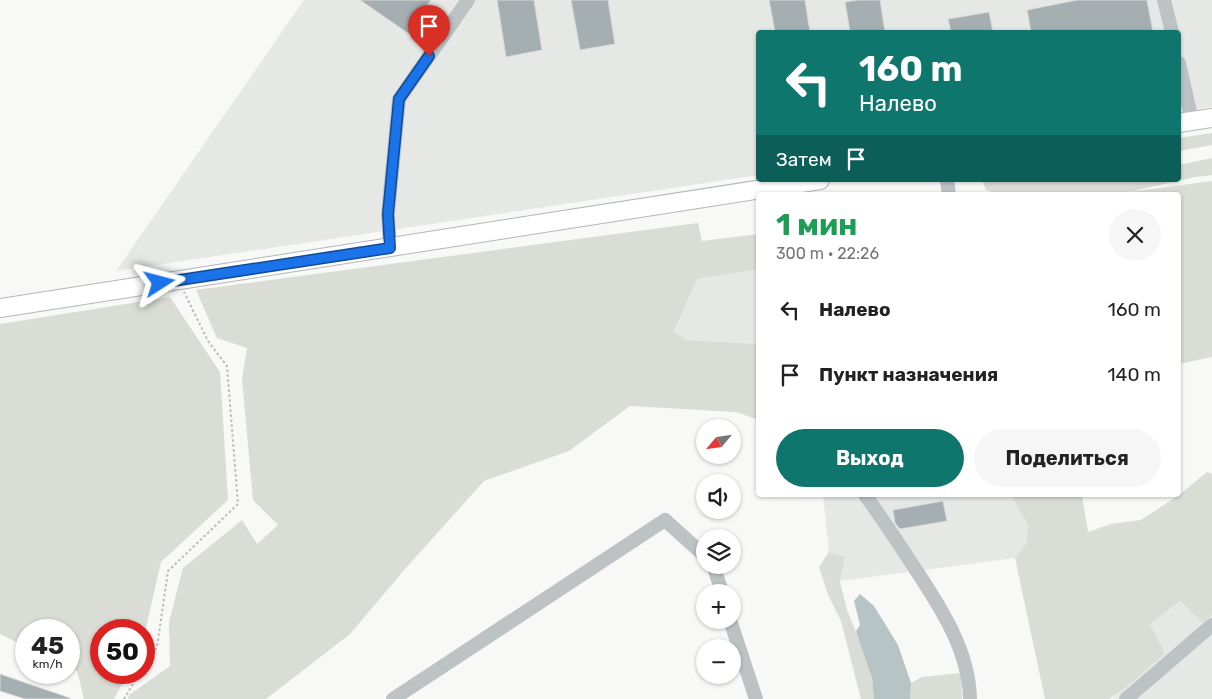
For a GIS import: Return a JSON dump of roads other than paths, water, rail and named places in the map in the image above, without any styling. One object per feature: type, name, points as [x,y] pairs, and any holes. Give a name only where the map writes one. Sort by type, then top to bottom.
[{"type":"main road","points":[[1185,122],[1212,118]]},
{"type":"main road","points":[[779,192],[793,190],[815,182]]},
{"type":"main road","points":[[0,308],[390,248],[756,195]]},
{"type":"street","points":[[390,248],[388,214],[399,99],[468,0]]},
{"type":"street","points":[[1164,0],[1172,30]]},
{"type":"street","points":[[1181,83],[1185,122]]},
{"type":"street","points":[[866,497],[942,609],[957,642],[970,681],[970,699]]},
{"type":"street","points":[[393,699],[665,520],[696,548]]},
{"type":"street","points":[[1126,699],[1212,625]]},
{"type":"street","points":[[733,629],[756,699]]}]
